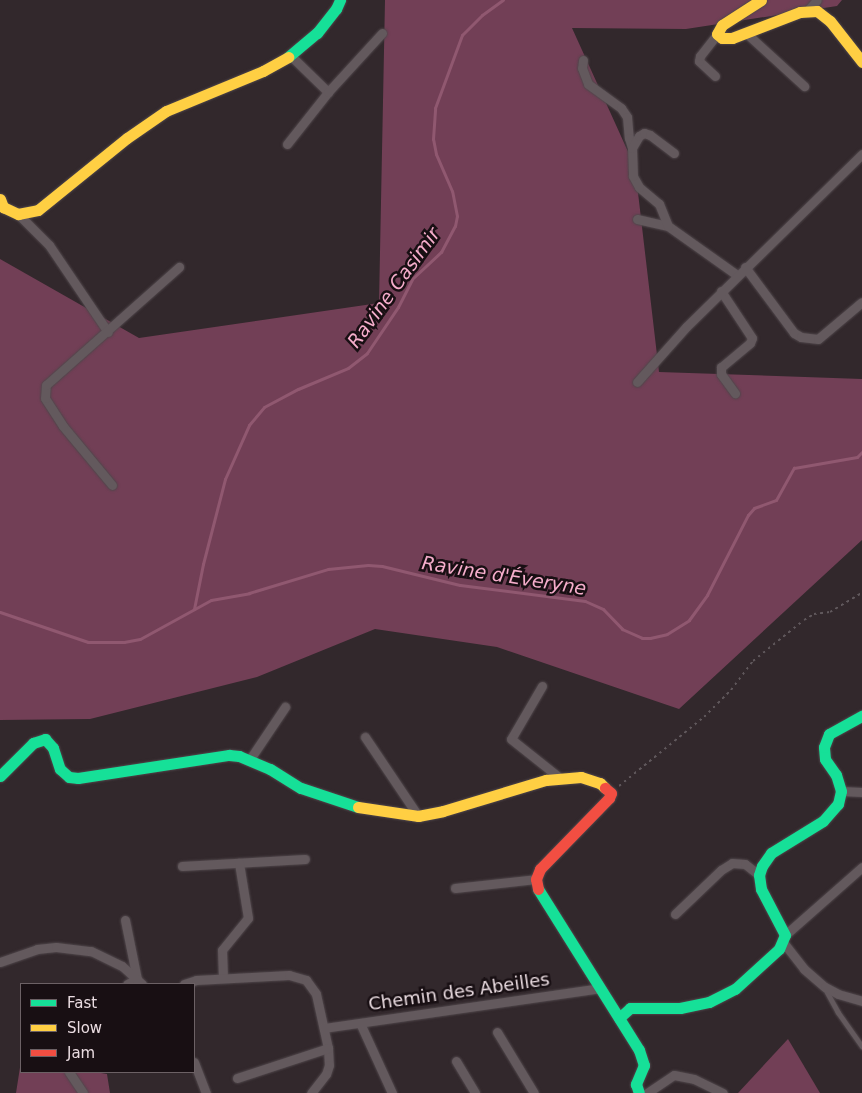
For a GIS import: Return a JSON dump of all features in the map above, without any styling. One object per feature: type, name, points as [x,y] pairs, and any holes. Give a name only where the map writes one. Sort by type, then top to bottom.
[{"type":"street","points":[[18,214],[38,210],[127,138],[166,111],[263,71],[291,56],[317,33],[336,9],[340,0]]},
{"type":"street","points":[[715,76],[699,61],[700,56],[722,25],[761,0]]},
{"type":"street","points":[[717,34],[726,39],[746,33],[808,10],[817,0]]},
{"type":"street","points":[[808,10],[824,15],[862,62]]},
{"type":"street","points":[[287,144],[328,92],[382,33]]},
{"type":"street","points":[[746,33],[804,86]]},
{"type":"street","points":[[291,56],[328,92]]},
{"type":"street","points":[[583,60],[582,68],[588,84],[621,108],[627,117],[632,148],[633,176],[639,187],[659,204],[668,226]]},
{"type":"street","points":[[632,148],[639,136],[644,133],[650,135],[674,153]]},
{"type":"street","points":[[637,382],[721,291],[862,154]]},
{"type":"street","points":[[0,199],[3,207],[18,214],[49,245],[108,332]]},
{"type":"street","points":[[637,219],[668,226],[737,275]]},
{"type":"street","points":[[112,485],[63,426],[45,398],[46,385],[74,358],[108,332],[179,267]]},
{"type":"street","points":[[745,267],[794,333],[801,338],[818,339],[862,302]]},
{"type":"street","points":[[721,291],[752,338],[750,343],[721,367],[721,374],[735,393]]},
{"type":"street","points":[[542,686],[511,739],[560,778]]},
{"type":"street","points":[[250,759],[285,707]]},
{"type":"street","points":[[862,716],[829,734],[826,740],[825,759],[836,775],[840,791],[838,804],[823,821],[784,843],[771,853],[759,875],[761,888],[784,938],[804,969],[825,987],[838,994],[862,1001]]},
{"type":"street","points":[[365,737],[418,816]]},
{"type":"street","points":[[0,776],[33,743],[45,739],[53,748],[60,769],[69,777],[78,778],[229,755],[250,759],[301,788],[326,798],[352,806],[418,816],[443,811],[479,799],[560,778],[581,778],[600,783],[611,792],[605,806],[540,869],[536,879],[540,895],[619,1018],[642,1058],[643,1072],[636,1084],[640,1093]]},
{"type":"street","points":[[840,791],[862,792]]},
{"type":"street","points":[[182,866],[305,859]]},
{"type":"street","points":[[223,978],[222,950],[248,918],[239,863]]},
{"type":"street","points":[[675,914],[721,870],[732,863],[745,864],[759,875]]},
{"type":"street","points":[[619,1018],[630,1008],[680,1008],[709,1002],[735,989],[772,957],[784,938],[862,867]]},
{"type":"street","points":[[455,888],[536,879]]},
{"type":"street","points":[[125,920],[140,982]]},
{"type":"street","points":[[0,962],[37,949],[72,948],[106,956],[122,966],[140,982]]},
{"type":"street","points":[[187,983],[196,980],[289,975],[306,980],[316,994],[328,1048],[329,1065],[326,1074],[311,1093]]},
{"type":"street","name":"Chemin des Abeilles","points":[[324,1028],[600,988]]},
{"type":"street","points":[[360,1023],[392,1093]]},
{"type":"street","points":[[497,1032],[534,1093]]},
{"type":"street","points":[[237,1078],[328,1048]]},
{"type":"street","points":[[456,1061],[475,1093]]},
{"type":"street","points":[[195,1065],[206,1093]]},
{"type":"street","points":[[70,1073],[83,1093]]},
{"type":"street","points":[[647,1093],[674,1075],[694,1078],[723,1093]]},
{"type":"lane","points":[[825,987],[838,1012],[862,1046]]},
{"type":"path","points":[[611,792],[704,718],[731,690],[753,661],[809,616],[830,612],[862,593]]},
{"type":"shaded area","points":[[385,0],[842,0],[837,6],[686,29],[572,28],[635,167],[659,372],[862,379],[862,540],[679,709],[497,647],[375,629],[257,677],[90,719],[0,720],[0,259],[139,338],[379,303]]},
{"type":"shaded area","points":[[788,1039],[820,1093],[738,1093]]},
{"type":"shaded area","points":[[20,1067],[20,1073],[107,1074],[110,1093],[16,1093]]},
{"type":"waterway","name":"Ravine Casimir","points":[[194,609],[203,564],[225,479],[249,425],[264,407],[298,389],[348,368],[367,353],[398,307],[412,279],[441,252],[455,226],[457,216],[452,191],[436,154],[433,139],[435,108],[462,35],[482,15],[503,0]]},
{"type":"waterway","name":"Ravine d'Éveryne","points":[[0,612],[88,642],[124,642],[140,639],[211,600],[249,593],[328,569],[368,565],[382,566],[460,585],[585,601],[603,609],[622,629],[642,638],[650,638],[667,634],[689,620],[707,595],[748,515],[754,508],[776,500],[794,468],[857,457],[862,452]]},
{"type":"traffic: fast","points":[[288,57],[317,33],[336,9],[340,0]]},
{"type":"traffic: fast","points":[[619,1018],[630,1008],[680,1008],[709,1002],[735,989],[779,949],[785,935],[761,889],[759,875],[762,866],[771,853],[823,821],[838,804],[841,791],[836,775],[825,759],[824,747],[829,734],[862,716]]},
{"type":"traffic: fast","points":[[0,776],[33,743],[45,739],[53,748],[60,769],[69,777],[78,778],[229,755],[239,756],[270,769],[301,788],[358,807]]},
{"type":"traffic: fast","points":[[538,889],[639,1050],[644,1065],[636,1084],[639,1093]]},
{"type":"traffic: slow","points":[[761,0],[722,25],[717,34],[722,38],[732,38],[800,12],[817,11],[830,21],[862,62]]},
{"type":"traffic: slow","points":[[0,199],[3,207],[18,214],[38,210],[127,138],[166,111],[263,71],[288,57]]},
{"type":"traffic: slow","points":[[358,807],[418,816],[443,811],[546,780],[581,777],[600,783],[605,788]]},
{"type":"traffic: jam","points":[[538,889],[536,879],[540,869],[609,798],[611,793],[605,788]]}]
